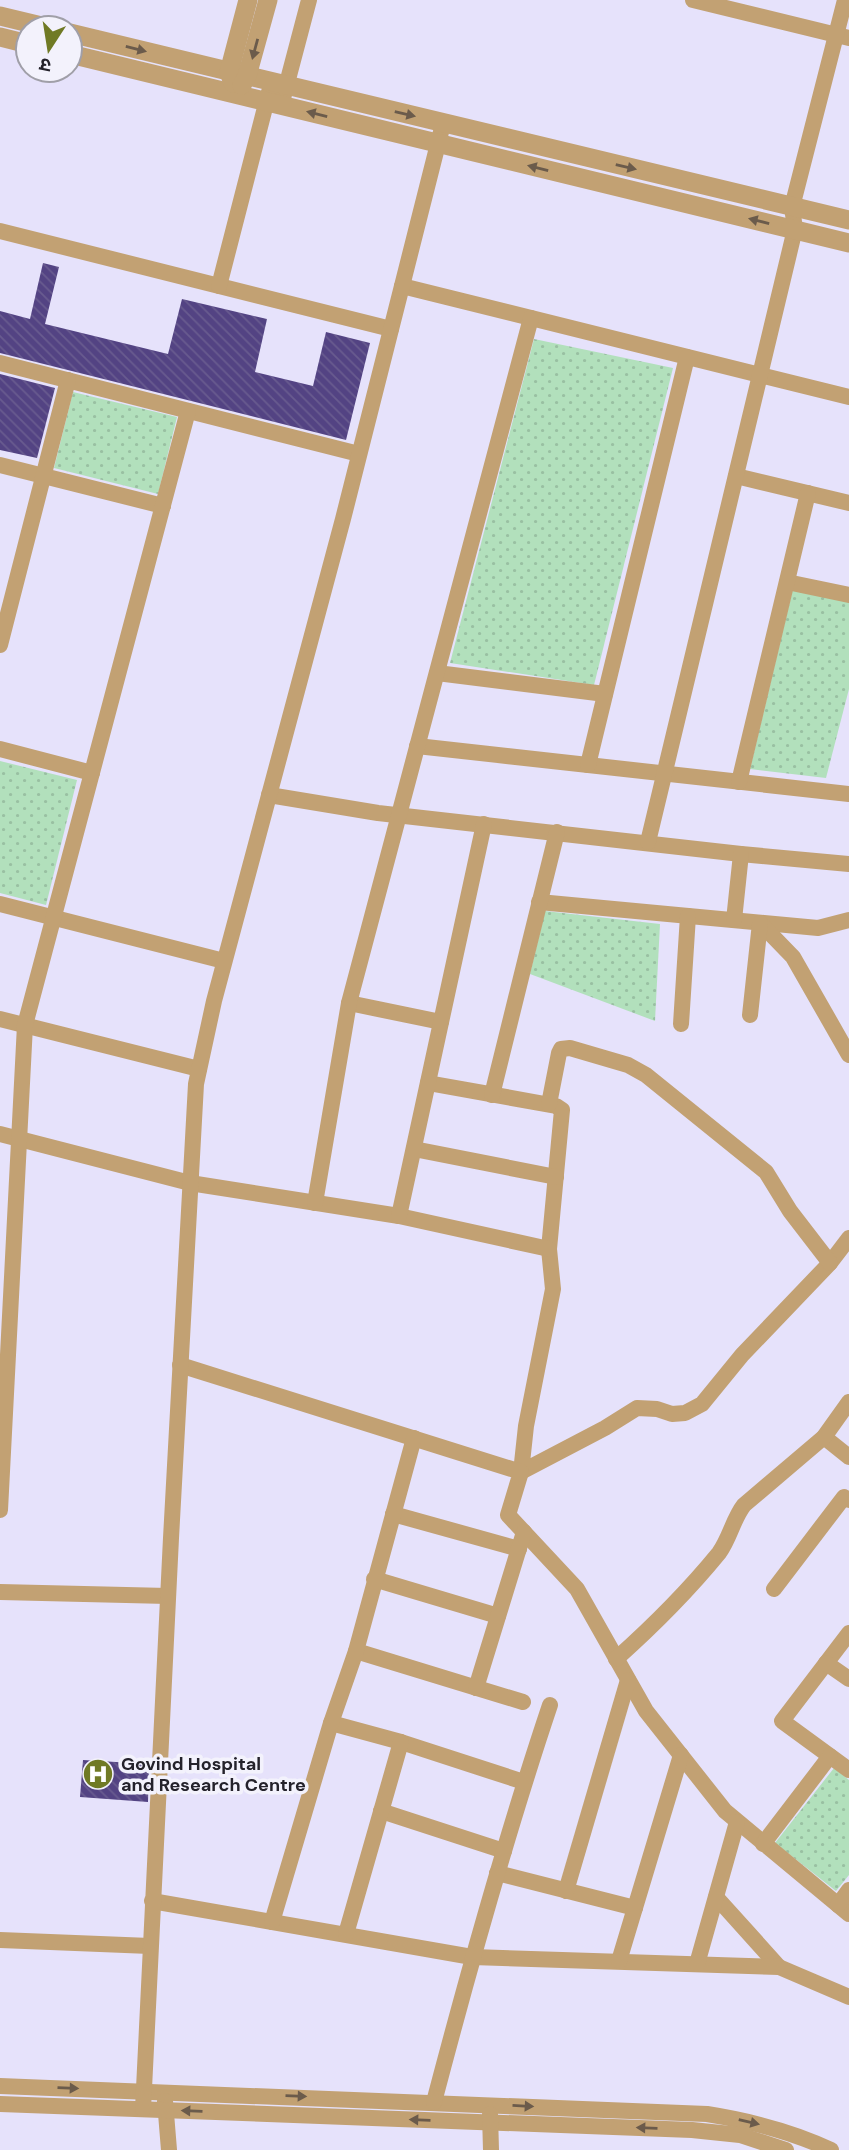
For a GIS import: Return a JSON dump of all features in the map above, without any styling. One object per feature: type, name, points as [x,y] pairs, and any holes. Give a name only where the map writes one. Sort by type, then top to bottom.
[{"type":"street","points":[[236,94],[248,0]]},
{"type":"street","points":[[238,74],[268,0]]},
{"type":"street","points":[[219,286],[279,84],[309,0]]},
{"type":"street","points":[[648,842],[795,229],[792,207],[843,36],[845,0]]},
{"type":"street","points":[[704,1],[843,36]]},
{"type":"street","points":[[84,36],[849,220]]},
{"type":"street","points":[[84,57],[849,243]]},
{"type":"street","points":[[143,2109],[196,1084],[224,961],[359,454],[443,124]]},
{"type":"street","points":[[0,231],[391,329]]},
{"type":"street","points":[[402,286],[849,397]]},
{"type":"street","points":[[315,1203],[349,1003],[531,318]]},
{"type":"street","points":[[588,765],[687,357]]},
{"type":"street","points":[[0,363],[359,454]]},
{"type":"street","points":[[0,645],[4,612],[68,380]]},
{"type":"street","points":[[0,1510],[3,1396],[25,1025],[188,411]]},
{"type":"street","points":[[0,465],[163,506]]},
{"type":"street","points":[[736,476],[849,503]]},
{"type":"street","points":[[739,782],[808,493]]},
{"type":"street","points":[[787,582],[849,595]]},
{"type":"street","points":[[437,673],[605,694]]},
{"type":"street","points":[[417,746],[849,794]]},
{"type":"street","points":[[0,749],[92,772]]},
{"type":"street","points":[[269,795],[399,815],[849,864]]},
{"type":"street","points":[[399,1216],[484,824]]},
{"type":"street","points":[[492,1095],[557,832]]},
{"type":"street","points":[[734,920],[741,854]]},
{"type":"street","points":[[540,902],[818,928],[849,920]]},
{"type":"street","points":[[0,904],[224,961]]},
{"type":"street","points":[[681,1024],[688,916]]},
{"type":"street","points":[[750,1015],[760,923]]},
{"type":"street","points":[[760,923],[793,957],[849,1055]]},
{"type":"street","points":[[349,1003],[441,1022]]},
{"type":"street","points":[[0,1019],[199,1069]]},
{"type":"street","points":[[549,1104],[561,1049],[570,1048],[636,1069],[766,1172],[790,1211],[830,1263]]},
{"type":"street","points":[[428,1083],[549,1104],[562,1110],[549,1248],[553,1289],[526,1426],[521,1472],[508,1515],[577,1589],[646,1711],[725,1811],[843,1910],[849,1890]]},
{"type":"street","points":[[0,1134],[190,1183],[399,1216],[549,1248]]},
{"type":"street","points":[[414,1149],[556,1177]]},
{"type":"street","points":[[180,1366],[521,1472],[637,1408],[672,1413],[685,1413],[695,1409],[830,1263],[849,1238]]},
{"type":"street","points":[[616,1659],[658,1621],[720,1551],[744,1505],[824,1437],[849,1402]]},
{"type":"street","points":[[824,1437],[849,1457]]},
{"type":"street","points":[[272,1922],[331,1723],[356,1651],[414,1438]]},
{"type":"street","points":[[774,1589],[844,1497],[849,1500]]},
{"type":"street","points":[[393,1514],[519,1549]]},
{"type":"street","points":[[476,1688],[524,1532]]},
{"type":"street","points":[[374,1578],[498,1616]]},
{"type":"street","points":[[0,1592],[168,1596]]},
{"type":"street","points":[[849,1633],[782,1721],[849,1770]]},
{"type":"street","points":[[356,1651],[523,1702]]},
{"type":"street","points":[[826,1663],[849,1679]]},
{"type":"street","points":[[566,1891],[628,1680]]},
{"type":"street","points":[[434,2102],[472,1957],[524,1782],[551,1705]]},
{"type":"street","points":[[331,1723],[401,1742],[524,1782]]},
{"type":"street","points":[[346,1934],[401,1742]]},
{"type":"street","points":[[619,1961],[681,1755]]},
{"type":"street","points":[[763,1844],[830,1756]]},
{"type":"street","points":[[381,1811],[504,1851]]},
{"type":"street","points":[[697,1964],[737,1822]]},
{"type":"street","points":[[497,1873],[635,1908]]},
{"type":"street","points":[[716,1897],[779,1967]]},
{"type":"street","points":[[152,1901],[472,1957],[779,1967],[849,1997]]},
{"type":"street","points":[[0,1940],[150,1946]]},
{"type":"street","points":[[0,2085],[707,2114],[748,2120],[799,2135],[831,2150]]},
{"type":"street","points":[[165,2091],[169,2150]]},
{"type":"street","points":[[0,2104],[692,2130],[740,2135],[786,2150]]},
{"type":"street","points":[[490,2104],[491,2150]]},
{"type":"green space","points":[[534,339],[673,368],[594,685],[450,663]]},
{"type":"green space","points":[[73,392],[177,417],[158,494],[54,468]]},
{"type":"green space","points":[[793,588],[849,598],[849,689],[826,778],[750,769]]},
{"type":"green space","points":[[0,761],[77,780],[46,905],[0,893]]},
{"type":"green space","points":[[545,911],[660,924],[655,1021],[530,974]]},
{"type":"green space","points":[[834,1768],[849,1780],[849,1875],[836,1891],[775,1843]]},
{"type":"building","points":[[43,263],[59,267],[45,324],[168,354],[182,299],[267,319],[255,372],[313,386],[326,332],[370,343],[346,440],[0,353],[0,311],[30,319]]},
{"type":"building","points":[[0,374],[55,388],[37,458],[0,450]]},
{"type":"building","points":[[83,1760],[149,1764],[148,1802],[80,1797]]},
{"type":"place","name":"Govind Hospital and Research Centre","points":[[98,1774]]}]
